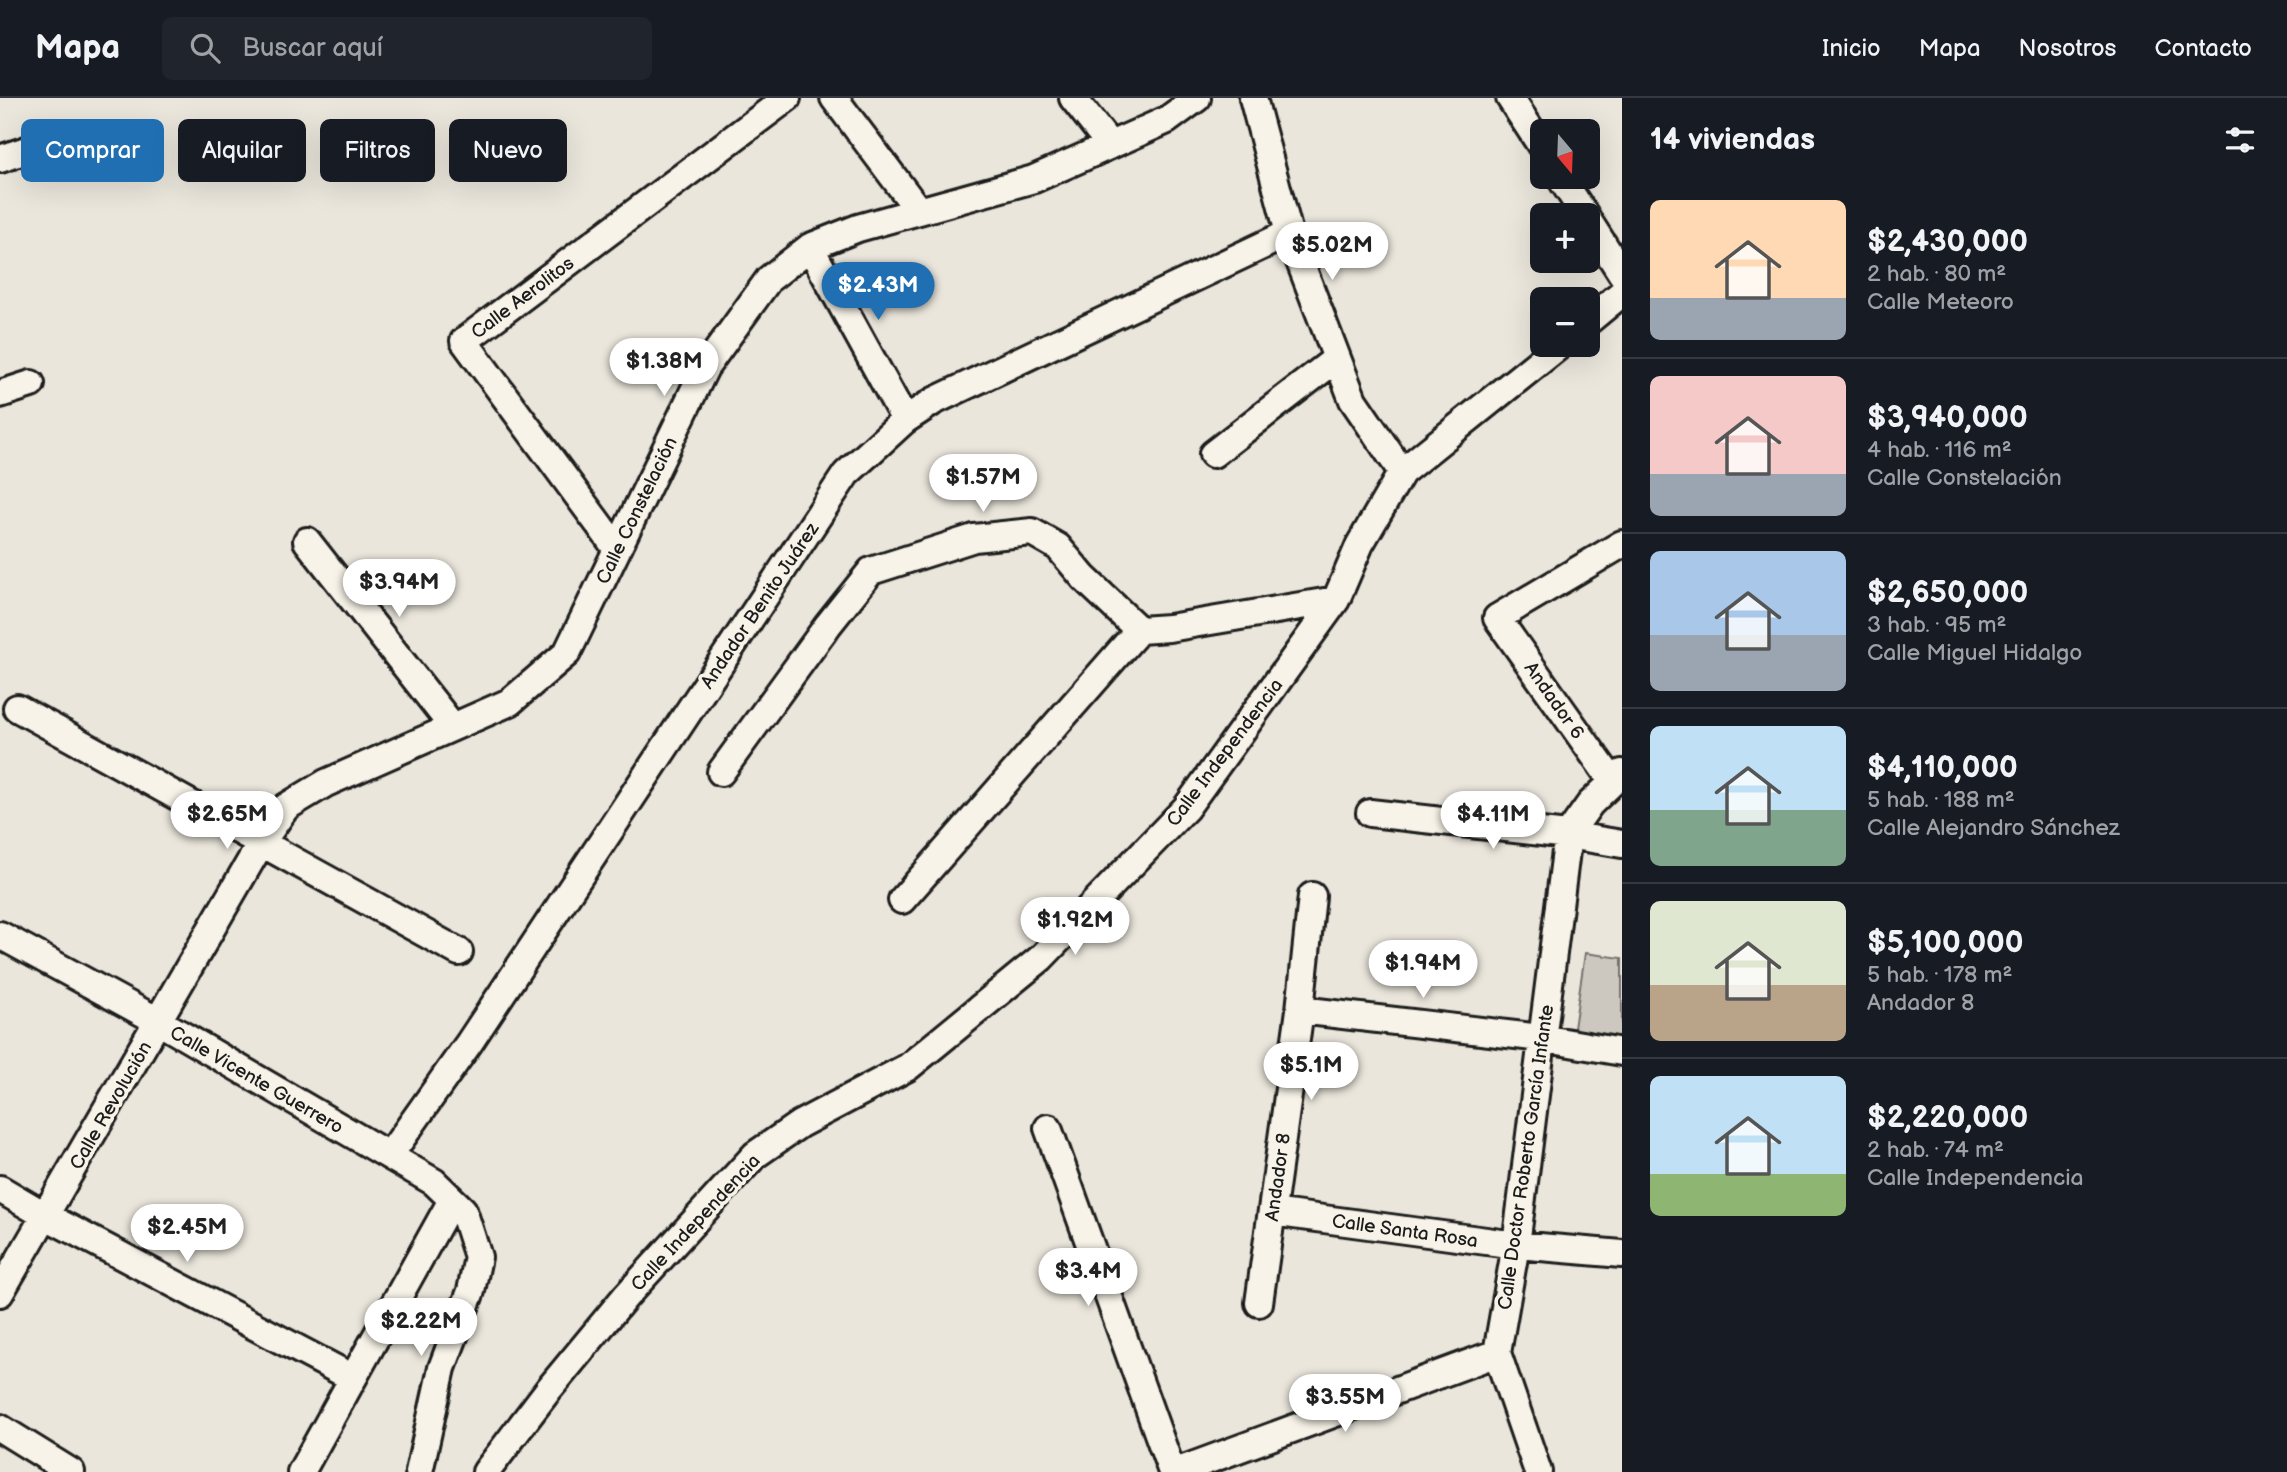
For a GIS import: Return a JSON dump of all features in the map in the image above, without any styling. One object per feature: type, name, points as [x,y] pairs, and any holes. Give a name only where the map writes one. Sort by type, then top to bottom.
[{"type":"street","name":"Calle Aerolitos","points":[[617,550],[464,341],[787,98]]},
{"type":"street","points":[[834,98],[919,211]]},
{"type":"street","points":[[1073,98],[1110,145]]},
{"type":"street","name":"Calle Constelación","points":[[261,843],[286,807],[326,783],[510,702],[566,653],[705,368],[769,279],[810,247],[858,228],[1034,179],[1167,120],[1197,98]]},
{"type":"street","points":[[1253,98],[1289,233],[1336,359],[1353,400],[1402,472]]},
{"type":"street","points":[[1510,98],[1530,129]]},
{"type":"street","points":[[0,159],[21,152]]},
{"type":"street","name":"Andador Benito Juárez","points":[[389,1156],[469,1043],[846,474],[905,420],[934,401],[1289,233]]},
{"type":"street","points":[[1600,239],[1622,274]]},
{"type":"street","points":[[810,247],[905,420]]},
{"type":"street","points":[[1600,311],[1622,293]]},
{"type":"street","name":"Calle Independencia","points":[[486,1472],[626,1296],[755,1155],[800,1124],[908,1067],[1041,958],[1186,808],[1336,600],[1360,544],[1402,472],[1545,357]]},
{"type":"street","points":[[1213,454],[1336,359]]},
{"type":"street","points":[[0,394],[31,384]]},
{"type":"street","points":[[721,772],[828,625],[871,571],[974,538],[1032,532],[1058,547],[1084,578],[1139,630]]},
{"type":"street","points":[[307,541],[453,727]]},
{"type":"street","name":"Andador 6","points":[[1618,777],[1497,618],[1622,544]]},
{"type":"street","points":[[902,900],[1139,630],[1169,628],[1336,600]]},
{"type":"street","points":[[17,708],[459,952]]},
{"type":"street","points":[[1569,835],[1590,804],[1618,777]]},
{"type":"street","points":[[1370,813],[1569,835],[1622,844]]},
{"type":"street","name":"Calle Doctor Roberto García Infante","points":[[1538,1472],[1497,1353],[1516,1245],[1569,835]]},
{"type":"street","name":"Calle Revolución","points":[[0,1293],[261,843]]},
{"type":"street","name":"Andador 8","points":[[1259,1303],[1300,1010],[1312,896]]},
{"type":"street","name":"Calle Vicente Guerrero","points":[[0,934],[158,1021],[434,1182],[463,1210],[478,1257],[471,1291],[442,1368],[419,1472]]},
{"type":"street","points":[[1300,1010],[1541,1038],[1622,1052]]},
{"type":"street","points":[[1048,1128],[1174,1472],[1497,1353]]},
{"type":"street","points":[[0,1189],[353,1378]]},
{"type":"street","points":[[301,1472],[452,1200]]},
{"type":"street","name":"Calle Santa Rosa","points":[[1272,1212],[1516,1245],[1622,1254]]},
{"type":"street","points":[[0,1428],[71,1472]]},
{"type":"shaded area","points":[[1585,953],[1622,958],[1622,1042],[1573,1035]]}]
